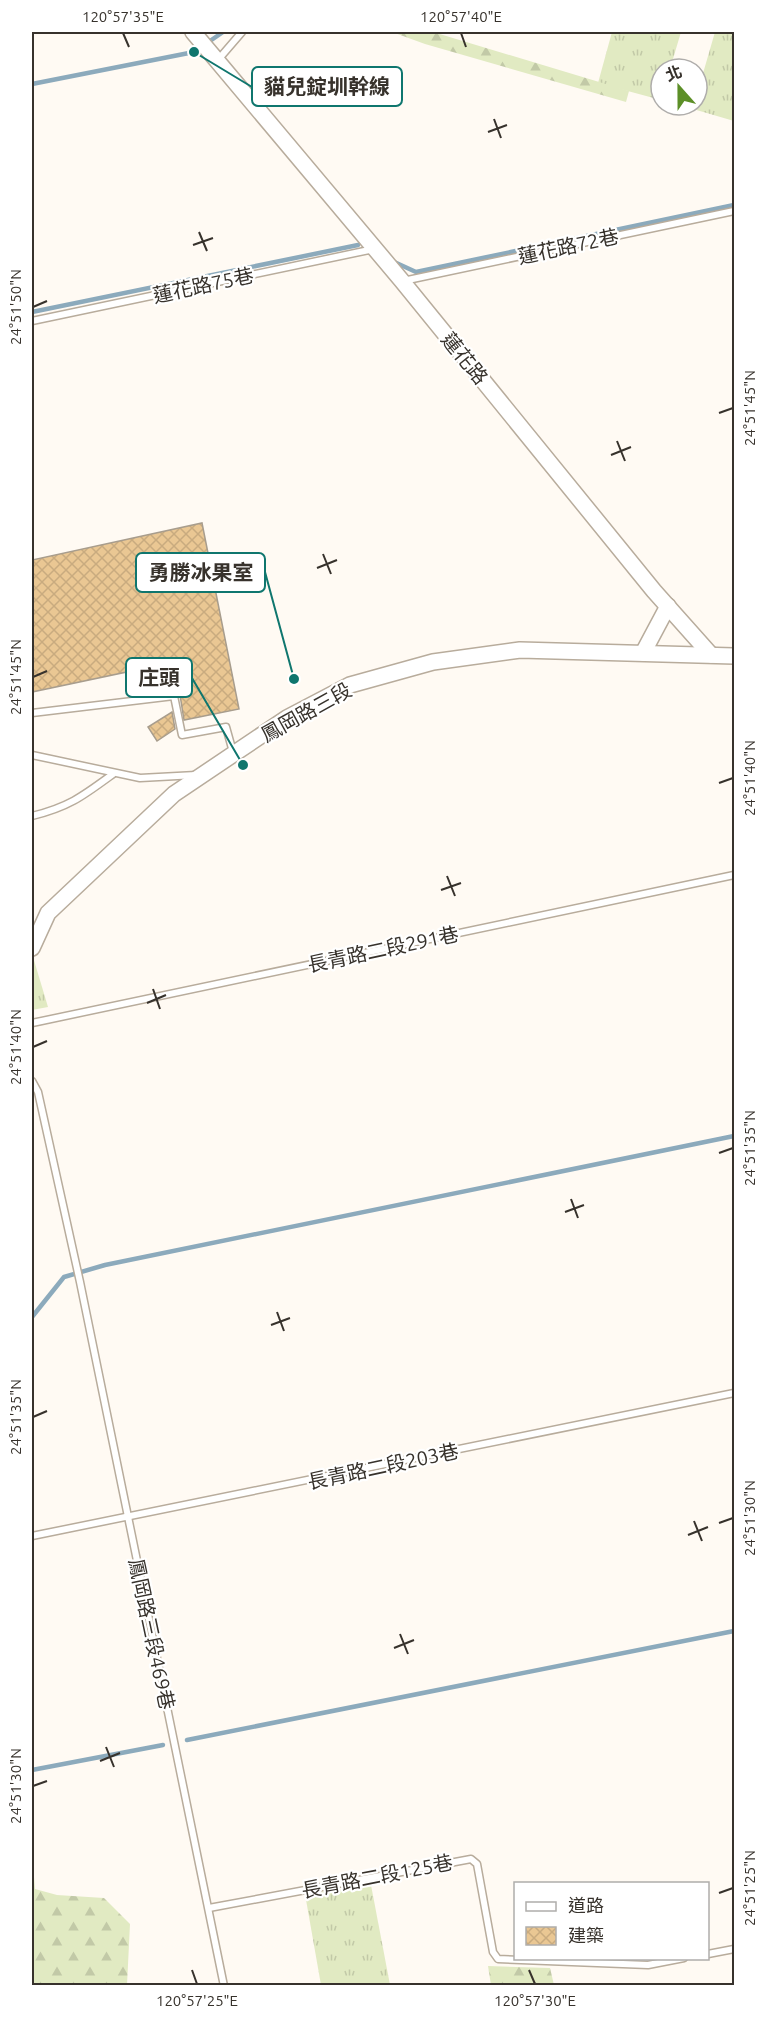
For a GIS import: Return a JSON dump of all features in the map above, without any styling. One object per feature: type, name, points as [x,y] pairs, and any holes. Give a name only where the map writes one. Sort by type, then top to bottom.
[{"type":"street","name":"蓮花路","points":[[195,34],[711,655]]},
{"type":"street","points":[[643,653],[668,606]]},
{"type":"street","name":"鳳岡路三段","points":[[32,948],[48,913],[174,794],[288,718],[350,685],[433,662],[520,650],[735,656]]},
{"type":"lane","points":[[217,61],[242,32]]},
{"type":"lane","name":"蓮花路72巷","points":[[402,281],[735,211]]},
{"type":"lane","name":"蓮花路75巷","points":[[32,321],[375,249]]},
{"type":"lane","points":[[32,713],[174,696],[182,735],[226,727],[233,753]]},
{"type":"lane","points":[[32,755],[140,778],[200,775]]},
{"type":"lane","points":[[32,816],[60,809],[76,801],[113,774]]},
{"type":"lane","name":"長青路二段291巷","points":[[32,1023],[735,875]]},
{"type":"lane","points":[[32,925],[48,913]]},
{"type":"lane","name":"鳳岡路三段469巷","points":[[32,1081],[38,1092],[80,1282],[224,1986]]},
{"type":"lane","name":"長青路二段203巷","points":[[32,1536],[735,1393]]},
{"type":"lane","name":"長青路二段125巷","points":[[209,1908],[471,1859],[477,1864],[493,1952],[498,1959],[514,1960]]},
{"type":"lane","points":[[709,1954],[735,1949]]},
{"type":"lane","name":"長青路二段125巷","points":[[523,1960],[648,1965],[678,1960]]},
{"type":"green space","points":[[392,32],[433,32],[629,91],[626,102],[425,44]]},
{"type":"green space","points":[[612,32],[681,32],[674,57],[649,57],[649,97],[598,83]]},
{"type":"green space","points":[[715,32],[734,32],[734,121],[709,114],[708,57]]},
{"type":"green space","points":[[33,957],[48,1007],[32,1010],[32,960]]},
{"type":"green space","points":[[32,1853],[35,1889],[57,1895],[104,1898],[130,1924],[127,1985],[32,1985]]},
{"type":"green space","points":[[371,1885],[390,1985],[321,1985],[305,1894]]},
{"type":"green space","points":[[488,1966],[550,1968],[554,1985],[491,1985]]},
{"type":"building","points":[[202,523],[239,709],[184,720],[175,663],[141,670],[145,685],[137,690],[130,689],[127,672],[32,692],[32,560]]},
{"type":"building","points":[[172,712],[175,729],[157,741],[148,727]]},
{"type":"waterway","points":[[32,84],[194,52],[223,32]]},
{"type":"waterway","points":[[392,261],[416,272],[734,205]]},
{"type":"waterway","points":[[32,312],[358,245]]},
{"type":"waterway","points":[[32,1317],[64,1277],[105,1265],[734,1136]]},
{"type":"waterway","points":[[187,1740],[734,1631]]},
{"type":"waterway","points":[[32,1770],[163,1745]]},
{"type":"place","name":"貓兒錠圳幹線","points":[[194,52]]},
{"type":"place","name":"勇勝冰果室","points":[[294,679]]},
{"type":"place","name":"庄頭","points":[[243,765]]}]
